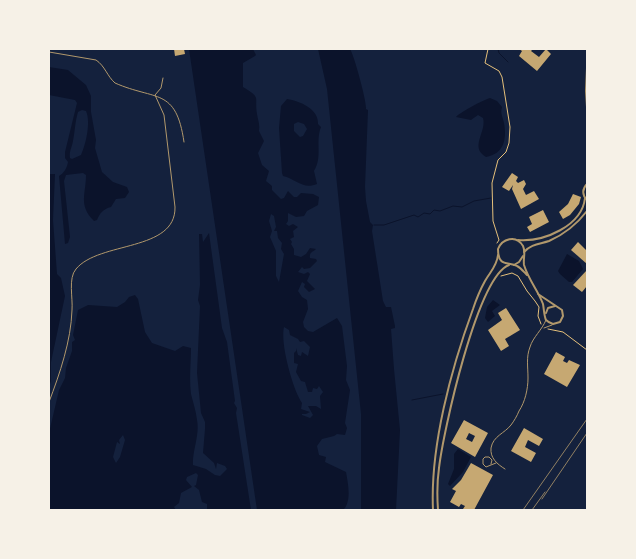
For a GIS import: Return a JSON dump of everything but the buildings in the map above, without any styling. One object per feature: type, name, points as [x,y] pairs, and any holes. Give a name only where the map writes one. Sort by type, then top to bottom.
[{"type":"street","points":[[587,68],[587,107]]},
{"type":"street","points":[[433,510],[434,467],[440,426],[449,389],[467,325],[485,281],[495,266],[498,249],[503,242],[510,239],[541,238],[561,230],[577,216],[583,207],[586,199],[583,190],[587,184]]},
{"type":"street","points":[[524,252],[530,247],[564,234],[587,211]]},
{"type":"street","points":[[516,239],[522,244],[527,275]]},
{"type":"street","points":[[498,254],[500,259],[509,265]]},
{"type":"street","points":[[438,510],[438,478],[442,448],[466,352],[487,291],[501,270],[521,260],[524,256]]},
{"type":"street","points":[[514,264],[527,275],[538,294],[546,320],[553,324],[560,322],[563,316],[562,310],[538,294]]},
{"type":"street","points":[[545,315],[548,308],[555,306]]},
{"type":"lane","points":[[49,52],[96,60],[102,64],[111,79],[116,83],[155,95],[165,101],[176,110],[184,142]]},
{"type":"lane","points":[[155,95],[161,88],[163,78]]},
{"type":"lane","points":[[49,402],[58,378],[69,336],[72,312],[72,274],[76,268],[85,260],[102,253],[154,237],[166,229],[175,216],[164,115],[155,95]]},
{"type":"lane","points":[[496,463],[486,467],[483,464],[483,459],[491,454],[494,439],[511,425],[521,409],[528,379],[527,359],[530,344],[543,328],[546,320]]},
{"type":"lane","points":[[543,328],[553,324]]},
{"type":"lane","points":[[491,454],[496,463],[505,469]]},
{"type":"lane","points":[[488,457],[492,460],[491,464]]},
{"type":"path","points":[[488,49],[485,63],[502,77],[510,126],[509,143],[506,152],[498,160],[492,183],[493,221],[499,240],[497,245]]},
{"type":"path","points":[[500,277],[512,273],[518,276],[538,307],[540,323]]},
{"type":"path","points":[[550,331],[563,332],[583,349],[587,350]]},
{"type":"water","points":[[189,49],[253,49],[256,55],[243,63],[243,87],[256,98],[259,131],[264,141],[258,153],[262,165],[269,171],[266,181],[281,199],[284,198],[288,191],[294,197],[301,193],[313,194],[319,197],[318,205],[307,211],[304,216],[296,217],[288,213],[286,224],[289,226],[293,224],[298,227],[293,231],[294,237],[290,239],[294,255],[301,257],[310,248],[316,249],[311,253],[310,258],[317,261],[310,268],[304,269],[302,267],[298,272],[304,274],[308,272],[310,274],[307,281],[315,289],[309,292],[302,282],[298,291],[307,300],[308,309],[303,322],[304,327],[308,331],[313,332],[337,318],[342,326],[347,366],[346,380],[350,390],[345,423],[347,428],[345,435],[337,434],[322,439],[317,446],[319,455],[326,457],[325,462],[346,472],[349,492],[346,507],[343,510],[257,510]],"holes":[[[271,214],[274,216],[276,227],[274,231],[277,231],[284,254],[279,282],[276,276],[276,251],[270,237],[272,231],[269,221]],[[284,327],[289,330],[290,335],[300,342],[304,341],[310,347],[308,356],[302,352],[301,356],[298,355],[296,348],[294,353],[294,363],[298,364],[296,372],[301,381],[305,382],[308,392],[312,392],[313,388],[317,389],[319,386],[323,392],[320,396],[321,409],[316,406],[308,406],[313,415],[310,418],[302,415],[310,412],[301,409],[302,403],[291,378],[284,344]]]},
{"type":"water","points":[[318,49],[350,49],[360,79],[366,109],[368,110],[366,201],[370,222],[373,225],[372,231],[383,301],[386,307],[391,307],[395,326],[395,328],[391,329],[400,430],[396,510],[361,510],[361,414],[327,89]]},
{"type":"water","points":[[49,67],[68,70],[86,85],[91,96],[91,112],[96,140],[95,148],[102,172],[113,182],[127,187],[129,192],[125,198],[116,199],[111,207],[104,210],[97,220],[94,221],[84,204],[86,175],[83,173],[66,175],[64,181],[70,237],[68,243],[65,244],[59,176],[64,172],[68,164],[65,152],[77,103],[75,100],[49,95]],"holes":[[[86,111],[88,127],[85,145],[81,155],[72,159],[70,158],[70,153],[78,112]]]},
{"type":"water","points":[[490,98],[497,101],[502,107],[501,114],[505,135],[503,145],[497,153],[486,157],[479,149],[484,123],[483,118],[478,115],[471,120],[456,117]]},
{"type":"water","points":[[287,99],[303,104],[312,110],[321,127],[319,133],[319,154],[314,171],[317,184],[308,186],[283,176],[279,128],[281,106]],"holes":[[[298,122],[304,124],[307,129],[303,136],[300,137],[294,131],[294,124]]]},
{"type":"water","points":[[49,172],[50,174],[55,174],[53,220],[57,274],[61,278],[65,296],[51,362],[51,381],[49,387]]},
{"type":"water","points":[[209,233],[251,510],[207,510],[207,504],[202,502],[199,490],[194,486],[196,485],[198,475],[196,473],[187,477],[186,480],[192,487],[181,493],[179,503],[174,507],[176,510],[49,510],[49,433],[59,390],[65,378],[66,368],[72,351],[72,342],[75,340],[73,335],[78,310],[88,305],[117,307],[129,297],[135,295],[138,299],[145,332],[152,343],[175,351],[183,346],[191,348],[190,388],[198,426],[193,465],[220,476],[227,469],[225,466],[217,463],[216,469],[214,463],[203,453],[205,422],[201,413],[197,373],[200,306],[198,300],[200,285],[199,234],[202,234],[203,242]],"holes":[[[123,435],[125,440],[120,457],[116,463],[113,457],[117,442],[120,444],[119,440]]]},
{"type":"water","points":[[567,254],[579,261],[583,269],[572,282],[569,282],[558,271]]},
{"type":"water","points":[[493,300],[500,305],[492,311],[495,316],[488,322],[485,318],[487,307]]},
{"type":"water","points":[[458,449],[471,457],[463,472],[450,486],[448,484],[454,469],[454,454]]},
{"type":"waterway","points":[[498,49],[499,53],[508,62]]},
{"type":"waterway","points":[[374,225],[384,225],[414,215],[418,217],[424,213],[430,214],[434,210],[440,211],[453,206],[462,207],[474,201],[491,198]]},
{"type":"waterway","points":[[412,400],[443,394]]},
{"type":"railway","points":[[523,510],[587,419]]},
{"type":"railway","points":[[542,499],[587,433]]},
{"type":"railway","points":[[532,510],[545,492]]}]
